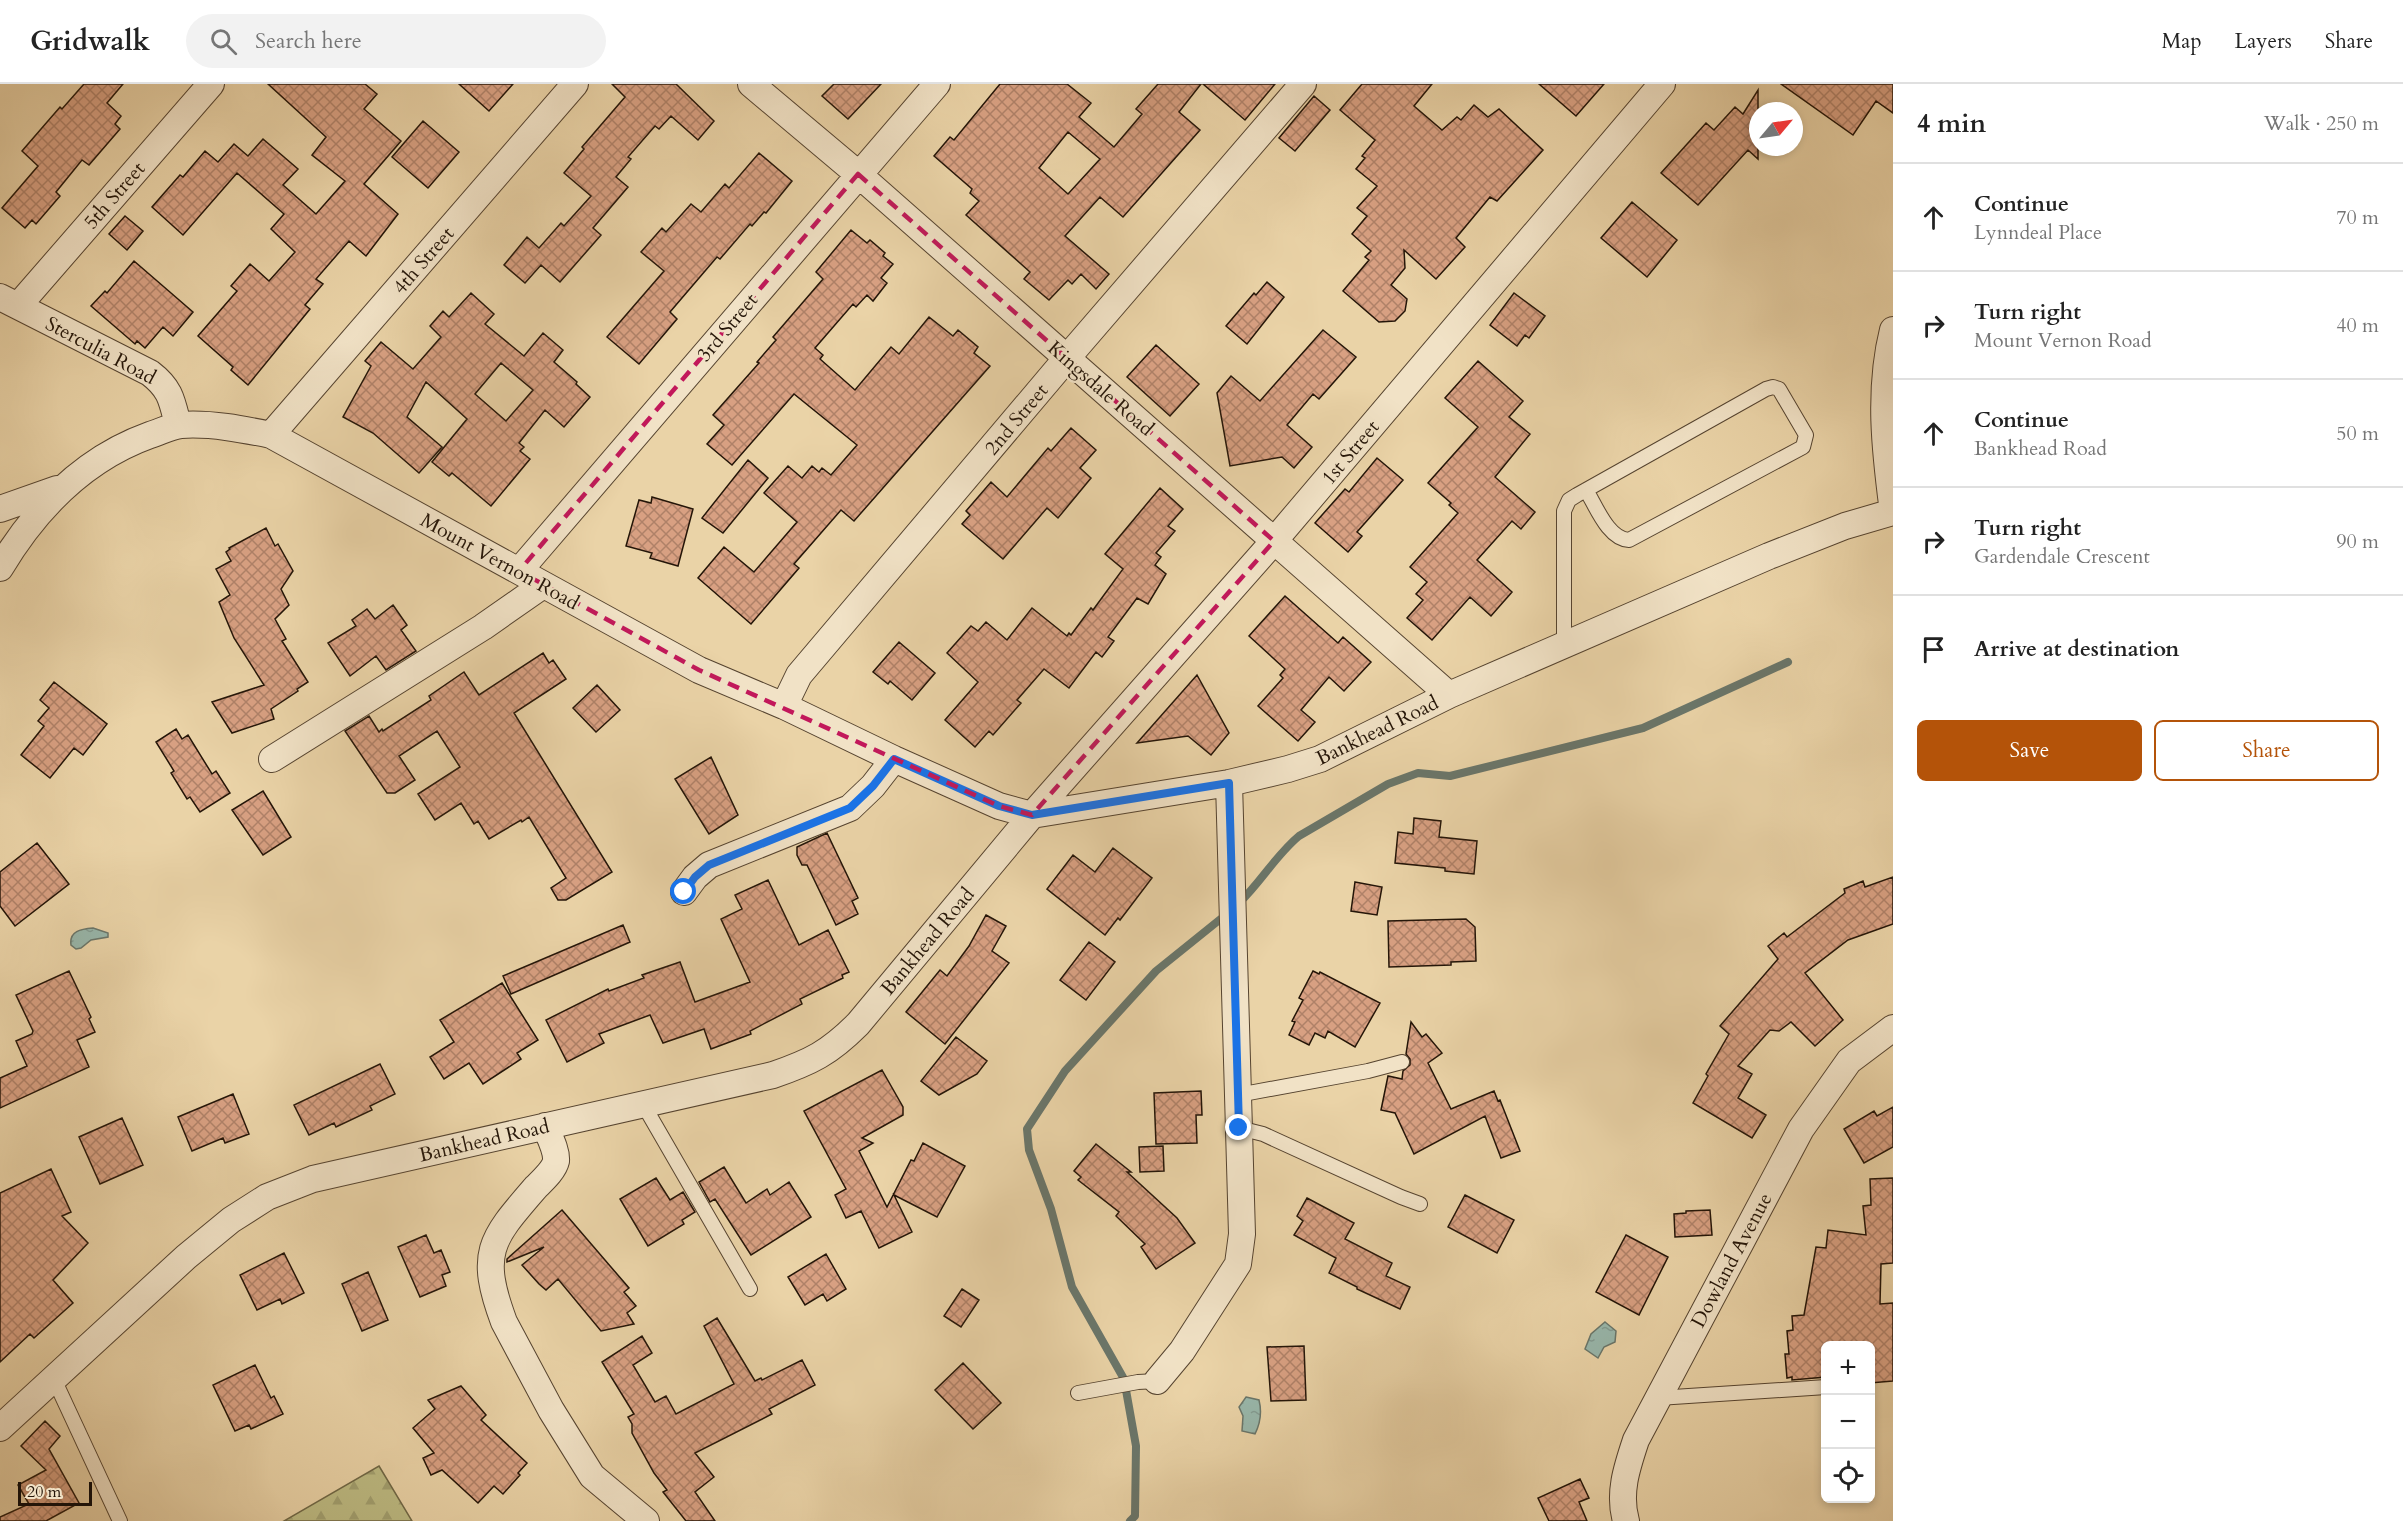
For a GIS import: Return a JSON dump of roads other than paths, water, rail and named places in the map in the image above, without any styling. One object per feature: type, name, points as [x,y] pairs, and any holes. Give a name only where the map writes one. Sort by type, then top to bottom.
[{"type":"street","name":"5th Street","points":[[9,301],[211,84]]},
{"type":"street","name":"4th Street","points":[[271,435],[575,84]]},
{"type":"street","name":"Kingsdale Road","points":[[752,84],[858,174],[1449,695]]},
{"type":"street","name":"3rd Street","points":[[519,571],[937,84]]},
{"type":"street","name":"2nd Street","points":[[784,706],[800,675],[1067,358],[1303,84]]},
{"type":"street","name":"1st Street","points":[[1032,815],[1274,541],[1662,84]]},
{"type":"street","name":"Sterculia Road","points":[[9,301],[150,373],[163,383],[171,397],[178,425]]},
{"type":"street","points":[[1893,330],[1883,398],[1886,457],[1893,512]]},
{"type":"street","name":"Mount Vernon Road","points":[[0,568],[15,543],[43,506],[63,486],[95,462],[132,441],[178,425],[215,426],[271,435],[699,670],[784,706],[999,806],[1032,815]]},
{"type":"street","points":[[0,509],[63,486]]},
{"type":"street","name":"Bankhead Road","points":[[0,1428],[186,1257],[231,1220],[267,1197],[313,1179],[773,1075],[818,1058],[837,1045],[865,1015],[1032,815],[1229,783],[1320,759],[1449,695],[1768,556],[1845,525],[1893,512]]},
{"type":"street","points":[[272,759],[483,627],[543,585]]},
{"type":"street","points":[[684,892],[695,877],[709,865],[850,808],[873,786],[894,759]]},
{"type":"street","points":[[1148,1382],[1182,1351],[1238,1263],[1242,1234],[1229,783]]},
{"type":"street","name":"Dowland Avenue","points":[[1626,1521],[1623,1510],[1624,1475],[1636,1440],[1801,1129],[1849,1061],[1893,1028]]},
{"type":"street","points":[[545,1126],[555,1153],[554,1166],[508,1219],[491,1251],[491,1272],[499,1310],[551,1410],[592,1476],[646,1521]]},
{"type":"lane","points":[[1564,645],[1564,511],[1569,500],[1586,490],[1766,388],[1779,389],[1806,435],[1803,447],[1629,540],[1623,540],[1612,532],[1586,490]]},
{"type":"lane","points":[[1238,1095],[1368,1071],[1402,1062]]},
{"type":"lane","points":[[644,1104],[750,1289]]},
{"type":"lane","points":[[1239,1128],[1263,1134],[1420,1204]]},
{"type":"lane","points":[[54,1379],[120,1521]]},
{"type":"lane","points":[[1078,1393],[1148,1382]]},
{"type":"lane","points":[[1658,1398],[1821,1387]]},
{"type":"water","points":[[93,928],[108,933],[108,937],[91,940],[81,948],[76,949],[71,945],[74,934],[80,930]]},
{"type":"water","points":[[1605,1322],[1616,1331],[1615,1342],[1604,1347],[1598,1358],[1585,1349],[1591,1334]]},
{"type":"water","points":[[1246,1397],[1259,1400],[1260,1417],[1255,1434],[1242,1431],[1243,1416],[1239,1407]]},
{"type":"waterway","points":[[1239,903],[1299,836],[1388,784],[1418,773],[1450,776],[1643,728],[1788,662]]},
{"type":"waterway","points":[[1130,1521],[1135,1516],[1136,1446],[1124,1379],[1072,1287],[1051,1209],[1029,1150],[1027,1129],[1065,1071],[1156,971],[1228,913]]}]
